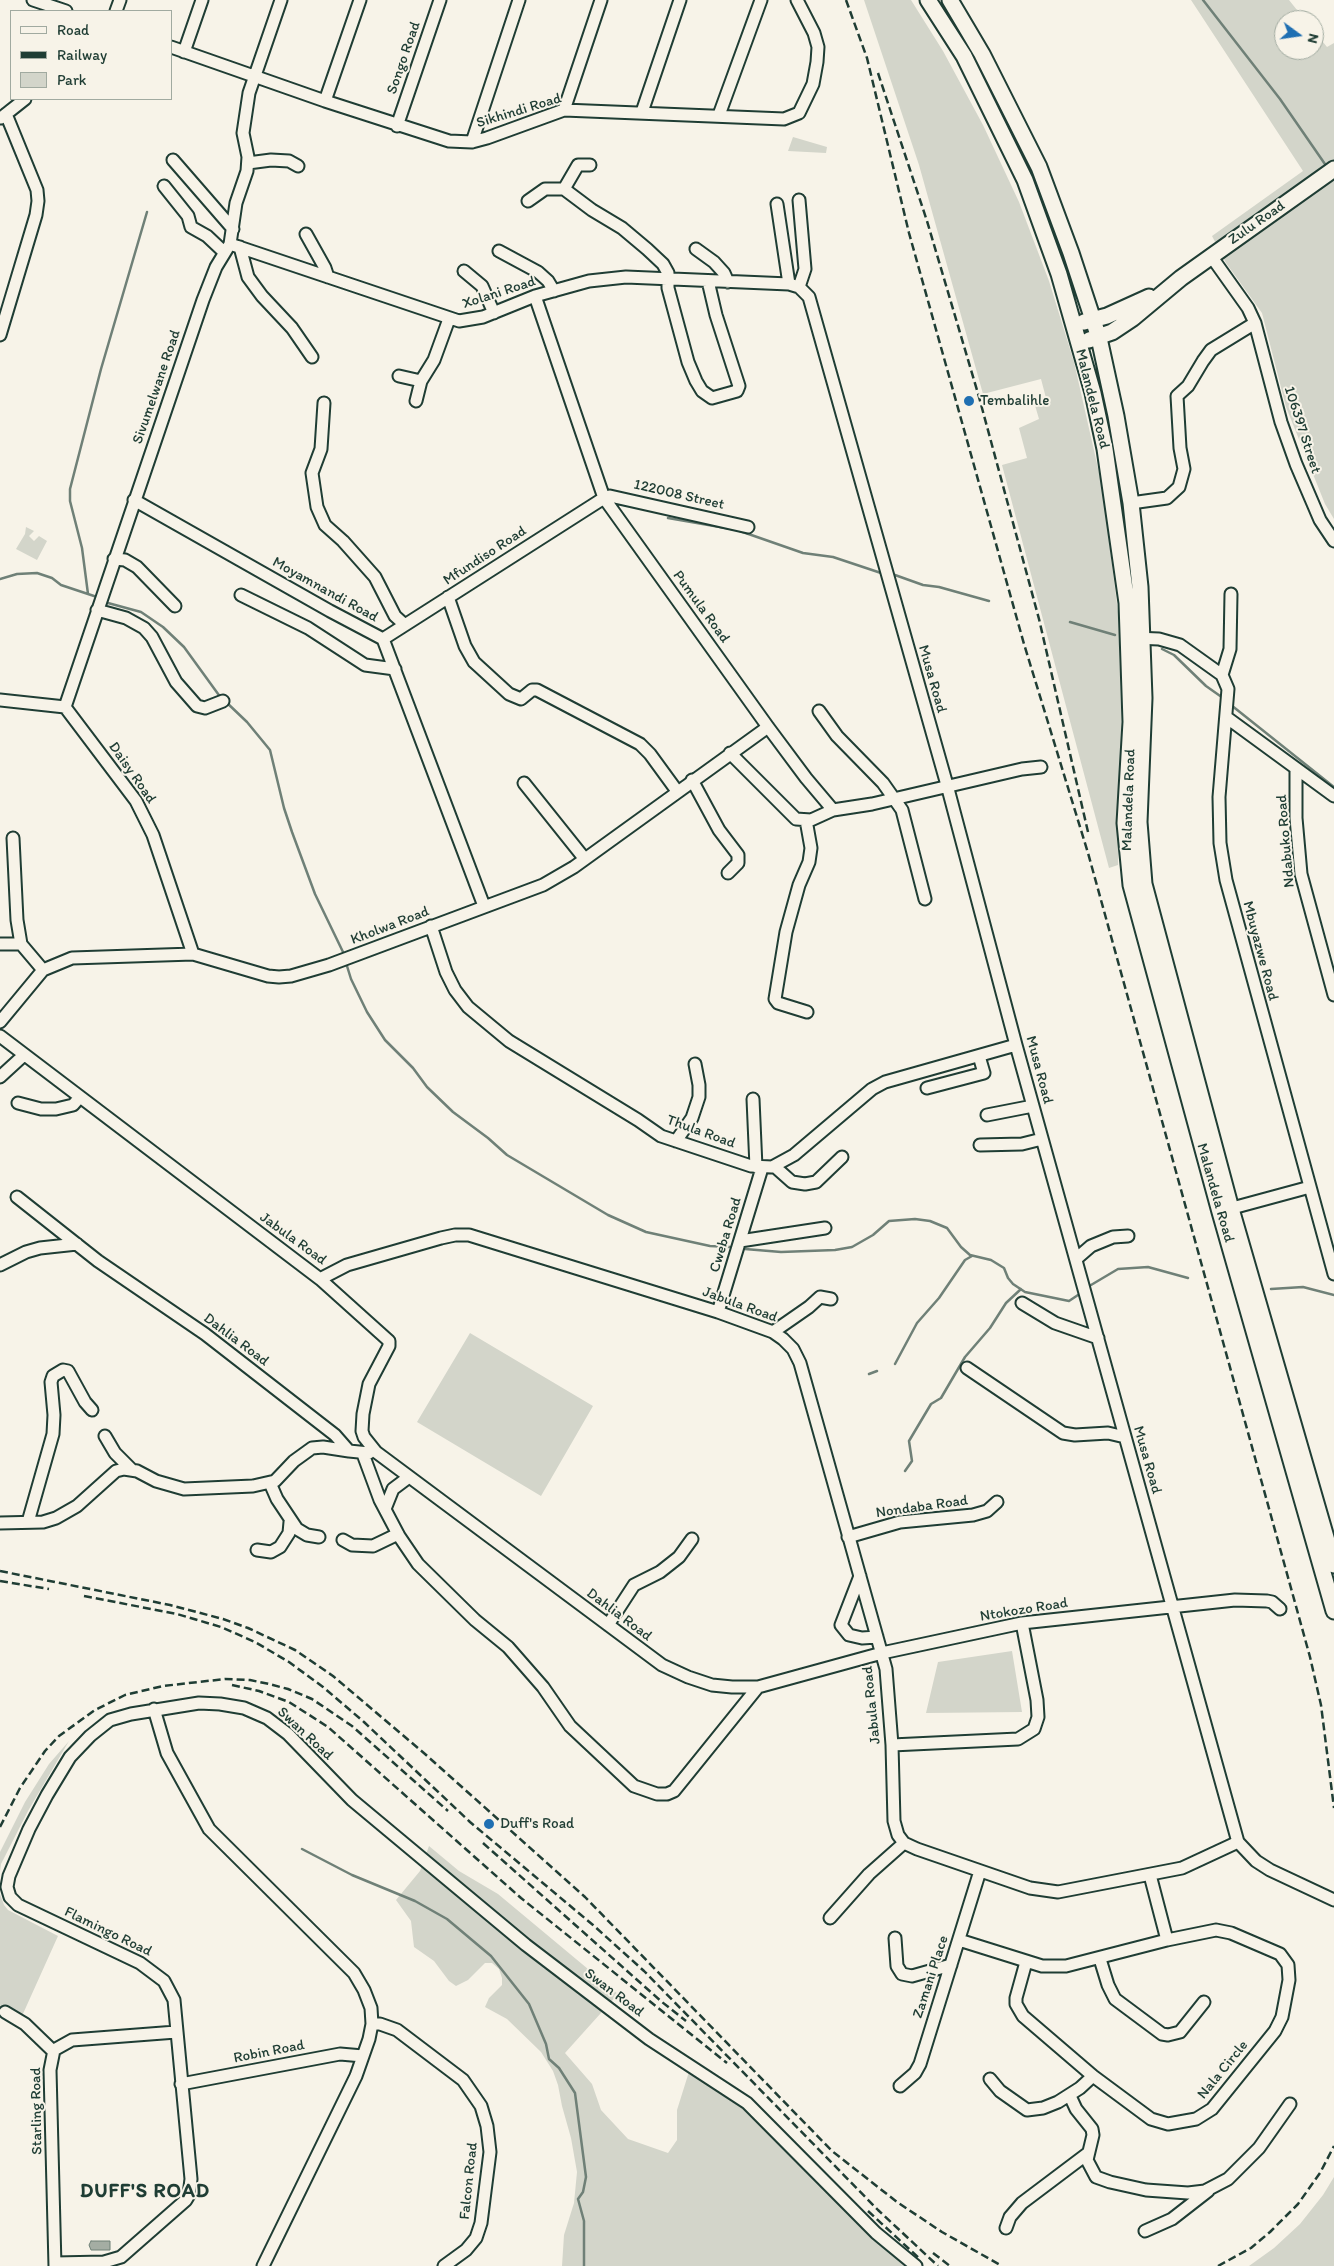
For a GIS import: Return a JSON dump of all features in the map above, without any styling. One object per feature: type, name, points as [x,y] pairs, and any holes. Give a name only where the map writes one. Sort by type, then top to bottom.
[{"type":"main road","name":"Malandela Road","points":[[928,0],[964,56],[1025,180],[1059,274],[1105,449],[1122,565],[1136,638]]},
{"type":"main road","name":"Malandela Road","points":[[950,0],[991,71],[1039,167],[1071,253],[1098,338],[1116,416],[1131,503],[1136,638],[1125,823],[1130,885],[1334,1565]]},
{"type":"main road","name":"Zulu Road","points":[[1078,343],[1112,332],[1133,318],[1181,278],[1334,169]]},
{"type":"main road","name":"Zulu Road","points":[[1073,324],[1093,320],[1137,304],[1181,278]]},
{"type":"main road","name":"Malandela Road","points":[[1226,1210],[1329,1579],[1334,1611]]},
{"type":"street","points":[[33,0],[63,10]]},
{"type":"street","points":[[184,52],[202,0]]},
{"type":"street","name":"Sivumelwane Road","points":[[65,707],[203,300],[232,247],[232,229],[236,203],[248,163],[243,133],[249,93],[281,0]]},
{"type":"street","points":[[325,101],[360,0]]},
{"type":"street","name":"Songo Road","points":[[397,126],[440,0]]},
{"type":"street","points":[[472,142],[519,0]]},
{"type":"street","points":[[564,110],[602,0]]},
{"type":"street","points":[[642,112],[680,0]]},
{"type":"street","points":[[719,115],[761,0]]},
{"type":"street","name":"Sikhindi Road","points":[[172,48],[438,139],[472,142],[564,110],[784,119],[799,113],[813,84],[818,62],[818,47],[809,20],[797,0]]},
{"type":"street","points":[[0,335],[36,215],[38,201],[37,190],[3,117],[24,100]]},
{"type":"street","points":[[173,160],[232,229]]},
{"type":"street","points":[[248,163],[271,160],[289,161],[298,166]]},
{"type":"street","points":[[564,189],[578,165],[590,164]]},
{"type":"street","points":[[164,186],[188,216],[191,227],[232,247],[248,277],[262,296],[292,328],[312,357]]},
{"type":"street","points":[[528,201],[545,189],[564,189],[592,210],[622,228],[647,248],[662,264],[668,279],[668,288],[686,354],[696,381],[702,391],[712,398],[737,391],[739,386],[716,315],[708,281]]},
{"type":"street","points":[[794,285],[805,269],[799,200]]},
{"type":"street","name":"Musa Road","points":[[777,204],[794,285],[809,297],[947,785],[1042,1140],[1238,1842],[1251,1857],[1270,1870],[1334,1900]]},
{"type":"street","points":[[306,234],[328,277]]},
{"type":"street","name":"Xolani Road","points":[[232,247],[328,277],[449,319],[464,321],[494,313],[536,296],[603,279],[626,277],[794,285]]},
{"type":"street","points":[[696,249],[714,262],[724,273],[728,282]]},
{"type":"street","points":[[499,251],[538,272],[548,281],[554,291]]},
{"type":"street","name":"106397 Street","points":[[1211,256],[1248,308],[1255,323],[1281,422],[1296,464],[1320,520],[1334,542]]},
{"type":"street","points":[[464,270],[482,286],[494,313]]},
{"type":"street","name":"Pumula Road","points":[[536,296],[604,498],[768,727],[806,778],[833,810]]},
{"type":"street","points":[[416,400],[421,380],[434,360],[449,319]]},
{"type":"street","points":[[1131,503],[1167,498],[1179,487],[1183,480],[1184,469],[1180,448],[1177,396],[1188,386],[1202,361],[1211,350],[1255,323]]},
{"type":"street","points":[[399,376],[421,380]]},
{"type":"street","points":[[324,403],[321,449],[312,473],[317,508],[326,525],[375,577],[395,616],[405,625]]},
{"type":"street","name":"122008 Street","points":[[604,498],[619,496],[748,527]]},
{"type":"street","name":"Mfundiso Road","points":[[383,639],[604,498]]},
{"type":"street","name":"Moyamnandi Road","points":[[134,500],[383,639],[484,906]]},
{"type":"street","points":[[114,559],[124,560],[137,567],[175,606]]},
{"type":"street","points":[[1136,638],[1159,639],[1180,645],[1222,675],[1230,649],[1231,594]]},
{"type":"street","points":[[241,595],[308,628],[365,665],[395,669]]},
{"type":"street","points":[[448,597],[465,646],[474,662],[510,694],[521,699],[532,690],[538,690],[640,744],[650,754],[677,791]]},
{"type":"street","points":[[97,610],[126,618],[144,628],[152,637],[176,682],[197,706],[205,708],[223,701]]},
{"type":"street","name":"Mbuyazwe Road","points":[[1222,675],[1228,689],[1220,797],[1220,843],[1226,880],[1334,1274]]},
{"type":"street","points":[[0,700],[65,707]]},
{"type":"street","name":"Daisy Road","points":[[65,707],[136,801],[154,835],[193,954]]},
{"type":"street","points":[[1227,707],[1296,769],[1334,796]]},
{"type":"street","points":[[819,711],[836,736],[883,783],[902,810],[925,899]]},
{"type":"street","name":"Kholwa Road","points":[[0,1022],[43,970],[72,958],[193,954],[279,977],[329,965],[543,885],[560,876],[768,727]]},
{"type":"street","points":[[730,753],[789,814],[806,820],[811,820],[833,810],[865,805],[1022,769],[1041,767]]},
{"type":"street","name":"Ndabuko Road","points":[[1296,769],[1296,818],[1301,874],[1334,995]]},
{"type":"street","points":[[692,780],[719,830],[738,856],[738,864],[728,873]]},
{"type":"street","points":[[524,783],[584,858]]},
{"type":"street","points":[[806,820],[811,848],[809,862],[799,885],[784,942],[775,999],[778,1003],[807,1012]]},
{"type":"street","points":[[13,838],[17,920],[21,944],[43,970]]},
{"type":"street","name":"Thula Road","points":[[431,926],[446,972],[455,990],[468,1007],[509,1041],[661,1136],[764,1167]]},
{"type":"street","points":[[0,944],[21,944]]},
{"type":"street","name":"Jabula Road","points":[[0,1036],[320,1279],[347,1265],[440,1238],[469,1235],[718,1312],[773,1332],[793,1349],[800,1363],[882,1654],[889,1693],[894,1821],[898,1835],[904,1843]]},
{"type":"street","points":[[764,1167],[794,1155],[872,1089],[885,1082],[1016,1045]]},
{"type":"street","points":[[0,1077],[24,1055]]},
{"type":"street","points":[[927,1088],[984,1073],[979,1056]]},
{"type":"street","points":[[676,1141],[692,1118],[699,1096],[695,1064]]},
{"type":"street","points":[[18,1103],[40,1114],[73,1105],[80,1097]]},
{"type":"street","name":"Cweba Road","points":[[718,1312],[764,1167],[753,1099]]},
{"type":"street","points":[[988,1115],[1033,1106]]},
{"type":"street","points":[[980,1146],[1022,1144],[1042,1140]]},
{"type":"street","points":[[764,1167],[792,1182],[805,1184],[816,1182],[842,1157]]},
{"type":"street","points":[[1226,1210],[1310,1187]]},
{"type":"street","name":"Dahlia Road","points":[[17,1198],[77,1244],[205,1334],[335,1435],[349,1450],[363,1454],[376,1452]]},
{"type":"street","points":[[740,1241],[826,1228]]},
{"type":"street","points":[[1076,1259],[1091,1246],[1113,1237],[1128,1236]]},
{"type":"street","points":[[0,1265],[26,1252],[40,1248],[77,1244]]},
{"type":"street","name":"Dahlia Road","points":[[320,1279],[389,1341],[389,1346],[369,1384],[363,1414],[362,1431],[364,1437],[376,1452],[662,1665],[712,1685],[758,1687],[882,1654]]},
{"type":"street","points":[[773,1332],[809,1308],[820,1297],[831,1299]]},
{"type":"street","points":[[1022,1304],[1055,1323],[1098,1338]]},
{"type":"street","points":[[967,1368],[1063,1433],[1108,1433],[1125,1437]]},
{"type":"street","points":[[28,1522],[53,1434],[54,1415],[51,1382],[53,1376],[63,1370],[68,1371],[85,1402],[92,1410]]},
{"type":"street","points":[[105,1436],[114,1453],[131,1469],[156,1481],[184,1489],[252,1486],[270,1483],[275,1481],[294,1461],[312,1448],[323,1447],[349,1450]]},
{"type":"street","points":[[363,1454],[385,1509],[398,1534],[418,1564],[475,1620],[508,1647],[543,1687],[570,1726],[634,1786],[657,1794],[667,1794],[674,1791],[758,1687]]},
{"type":"street","points":[[0,1523],[43,1522],[69,1512],[116,1471],[131,1469]]},
{"type":"street","points":[[385,1509],[393,1489],[409,1477]]},
{"type":"street","points":[[270,1483],[290,1522],[301,1533],[319,1537]]},
{"type":"street","name":"Nondaba Road","points":[[848,1537],[900,1522],[973,1515],[986,1510],[997,1502]]},
{"type":"street","points":[[257,1550],[271,1552],[280,1547],[289,1533],[290,1522]]},
{"type":"street","points":[[343,1540],[352,1545],[374,1546],[398,1534]]},
{"type":"street","points":[[608,1625],[634,1585],[660,1572],[679,1557],[692,1539]]},
{"type":"street","points":[[860,1576],[841,1625],[849,1635],[862,1638],[877,1636]]},
{"type":"street","name":"Ntokozo Road","points":[[882,1654],[1022,1623],[1172,1606],[1185,1607],[1235,1600],[1254,1600],[1272,1602],[1280,1609]]},
{"type":"street","points":[[892,1745],[1018,1739],[1034,1729],[1038,1717],[1037,1700],[1022,1623]]},
{"type":"street","name":"Swan Road","points":[[154,1709],[200,1703],[220,1704],[244,1708],[267,1718],[288,1734],[352,1800],[526,1945],[644,2035],[747,2103],[876,2233],[916,2266]]},
{"type":"street","points":[[154,1709],[167,1753],[209,1829],[354,1973],[368,1999],[372,2024],[363,2056],[348,2094],[263,2266]]},
{"type":"street","name":"Flamingo Road","points":[[55,2264],[104,2262],[121,2257],[186,2200],[191,2188],[174,2000],[164,1981],[140,1963],[18,1905],[10,1897],[7,1887],[9,1876],[28,1829],[70,1757],[90,1736],[110,1720],[154,1709]]},
{"type":"street","points":[[830,1918],[869,1874],[904,1843],[1030,1888],[1058,1892],[1150,1875],[1193,1864],[1238,1842]]},
{"type":"street","name":"Zamani Place","points":[[900,2086],[915,2073],[920,2064],[980,1871]]},
{"type":"street","points":[[1150,1875],[1167,1940]]},
{"type":"street","name":"Nala Circle","points":[[959,1940],[1042,1966],[1066,1966],[1100,1959],[1167,1940],[1216,1930],[1231,1933],[1280,1954],[1288,1965],[1289,1972],[1280,2021],[1212,2109],[1196,2119],[1178,2123],[1158,2123],[1093,2076],[1037,2029],[1018,2010],[1016,1992],[1026,1962]]},
{"type":"street","points":[[895,1938],[897,1966],[902,1974],[912,1976],[951,1965]]},
{"type":"street","points":[[1100,1959],[1108,1985],[1116,1999],[1162,2034],[1168,2035],[1180,2032],[1204,2002]]},
{"type":"street","points":[[5,2012],[25,2024],[54,2052]]},
{"type":"street","name":"Falcon Road","points":[[372,2024],[380,2024],[397,2030],[463,2080],[481,2106],[487,2126],[490,2152],[482,2223],[476,2238],[466,2250],[444,2266]]},
{"type":"street","name":"Starling Road","points":[[55,2264],[50,2070],[54,2052],[64,2043],[72,2040],[176,2032]]},
{"type":"street","name":"Robin Road","points":[[181,2084],[340,2054],[363,2056]]},
{"type":"street","points":[[990,2079],[1000,2091],[1027,2110],[1043,2108],[1070,2096],[1093,2076]]},
{"type":"street","points":[[1070,2096],[1076,2109],[1092,2129],[1092,2142],[1088,2154],[1092,2173],[1100,2179],[1146,2190],[1188,2193],[1211,2189]]},
{"type":"street","points":[[1145,2231],[1172,2219],[1211,2189],[1228,2179],[1248,2160],[1290,2104]]},
{"type":"street","points":[[1006,2228],[1010,2217],[1022,2203],[1088,2154]]},
{"type":"green space","points":[[864,0],[911,0],[943,51],[983,125],[1019,202],[1049,281],[1074,362],[1102,486],[1118,612],[1122,740],[1118,816],[1118,865],[1109,868],[1002,465],[1027,458],[1019,428],[1039,419],[1034,402],[1046,398],[1041,379],[983,394],[919,165]]},
{"type":"green space","points":[[1191,0],[1289,0],[1297,10],[1274,10],[1274,60],[1324,60],[1324,43],[1327,47],[1334,43],[1334,519],[1325,504],[1286,407],[1262,313],[1226,263],[1212,236],[1303,171]]},
{"type":"green space","points":[[793,137],[827,147],[826,153],[788,151]]},
{"type":"green space","points":[[26,527],[34,531],[29,536],[34,541],[39,536],[47,541],[37,560],[16,549],[25,534]]},
{"type":"green space","points":[[470,1333],[593,1406],[541,1496],[417,1422]]},
{"type":"green space","points":[[1012,1651],[1022,1712],[926,1713],[938,1662]]},
{"type":"green space","points":[[69,1741],[28,1811],[1,1864],[0,1872],[0,1852],[25,1802],[49,1764]]},
{"type":"green space","points":[[429,1846],[459,1871],[498,1894],[618,1994],[565,2053],[592,2084],[601,2110],[628,2139],[668,2153],[677,2140],[677,2110],[693,2059],[881,2245],[908,2266],[562,2266],[564,2235],[574,2203],[577,2172],[558,2085],[553,2071],[541,2052],[507,2019],[485,2007],[489,1998],[502,1985],[499,1969],[492,1963],[485,1963],[468,1980],[456,1986],[449,1981],[434,1961],[414,1947],[411,1921],[396,1900],[420,1871]]},
{"type":"green space","points":[[0,1894],[8,1910],[58,1936],[22,2016],[0,2006]]},
{"type":"green space","points":[[1334,2177],[1334,2266],[1249,2266],[1274,2248],[1300,2224],[1323,2195]]},
{"type":"shaded area","points":[[91,2241],[110,2241],[110,2250],[91,2250],[89,2245]]},
{"type":"waterway","points":[[1203,0],[1280,99],[1327,167]]},
{"type":"waterway","points":[[88,594],[82,548],[70,501],[70,489],[101,369],[147,212]]},
{"type":"waterway","points":[[668,518],[737,530],[803,553],[833,557],[881,573]]},
{"type":"waterway","points":[[0,579],[17,574],[37,573],[52,578],[61,585],[94,596]]},
{"type":"waterway","points":[[895,575],[923,585],[939,587],[989,601]]},
{"type":"waterway","points":[[108,603],[141,612],[163,627],[184,647],[221,698]]},
{"type":"waterway","points":[[1070,622],[1115,635]]},
{"type":"waterway","points":[[1162,649],[1174,655],[1206,686],[1223,698]]},
{"type":"waterway","points":[[225,701],[247,722],[270,750],[284,808],[292,832],[315,894],[343,952]]},
{"type":"waterway","points":[[1231,705],[1334,787]]},
{"type":"waterway","points":[[347,966],[351,979],[367,1012],[385,1040],[413,1068],[427,1087],[453,1112],[507,1155],[608,1215],[646,1232],[710,1246],[730,1247]]},
{"type":"waterway","points":[[745,1249],[781,1252],[835,1250],[852,1247],[873,1235],[889,1221],[915,1219],[930,1221],[947,1228],[961,1247],[970,1255],[991,1260],[1004,1268],[1013,1284],[1025,1292],[1069,1301],[1078,1295]]},
{"type":"waterway","points":[[895,1364],[917,1323],[939,1298],[965,1260],[972,1256]]},
{"type":"waterway","points":[[1091,1285],[1118,1269],[1148,1267],[1188,1278]]},
{"type":"waterway","points":[[1271,1289],[1303,1287],[1334,1295]]},
{"type":"waterway","points":[[905,1471],[912,1461],[909,1441],[931,1404],[941,1398],[965,1357],[990,1328],[1006,1303],[1021,1289]]},
{"type":"waterway","points":[[869,1374],[877,1371]]},
{"type":"waterway","points":[[302,1849],[352,1875],[415,1901],[447,1919],[491,1956],[529,2004],[546,2044],[549,2059],[559,2068],[575,2093],[586,2177],[583,2192],[578,2199],[584,2221],[584,2266]]},
{"type":"railway","points":[[846,0],[867,58],[909,233],[1024,644],[1088,853],[1310,1657],[1321,1705],[1334,1808]]},
{"type":"railway","points":[[878,73],[927,221],[979,397],[1039,619],[1088,832]]},
{"type":"railway","points":[[0,1571],[170,1605],[223,1619],[248,1628],[295,1650],[333,1676],[425,1754],[585,1897],[832,2151],[897,2202],[942,2232],[1002,2266]]},
{"type":"railway","points":[[0,1581],[49,1589]]},
{"type":"railway","points":[[84,1596],[177,1614],[221,1627],[255,1642],[289,1662],[323,1687],[364,1722],[470,1822],[593,1925],[644,1971],[878,2210],[938,2266]]},
{"type":"railway","points":[[0,1827],[20,1788],[45,1751],[59,1736],[95,1710],[125,1695],[163,1686],[225,1679],[250,1680],[269,1684],[288,1689],[312,1699],[352,1726],[448,1811]]},
{"type":"railway","points":[[232,1685],[259,1691],[289,1702],[328,1727],[521,1898],[727,2063]]},
{"type":"railway","points":[[483,1843],[662,2002],[686,2021]]},
{"type":"railway","points":[[1218,2266],[1251,2248],[1298,2204],[1320,2173],[1334,2146]]},
{"type":"railway","points":[[868,2211],[920,2259]]},
{"type":"railway","points":[[933,2253],[950,2266]]},
{"type":"place","name":"Tembalihle","points":[[969,401]]},
{"type":"place","name":"Duff's Road","points":[[489,1824]]},
{"type":"district","name":"DUFF'S ROAD","points":[[145,2192]]}]
